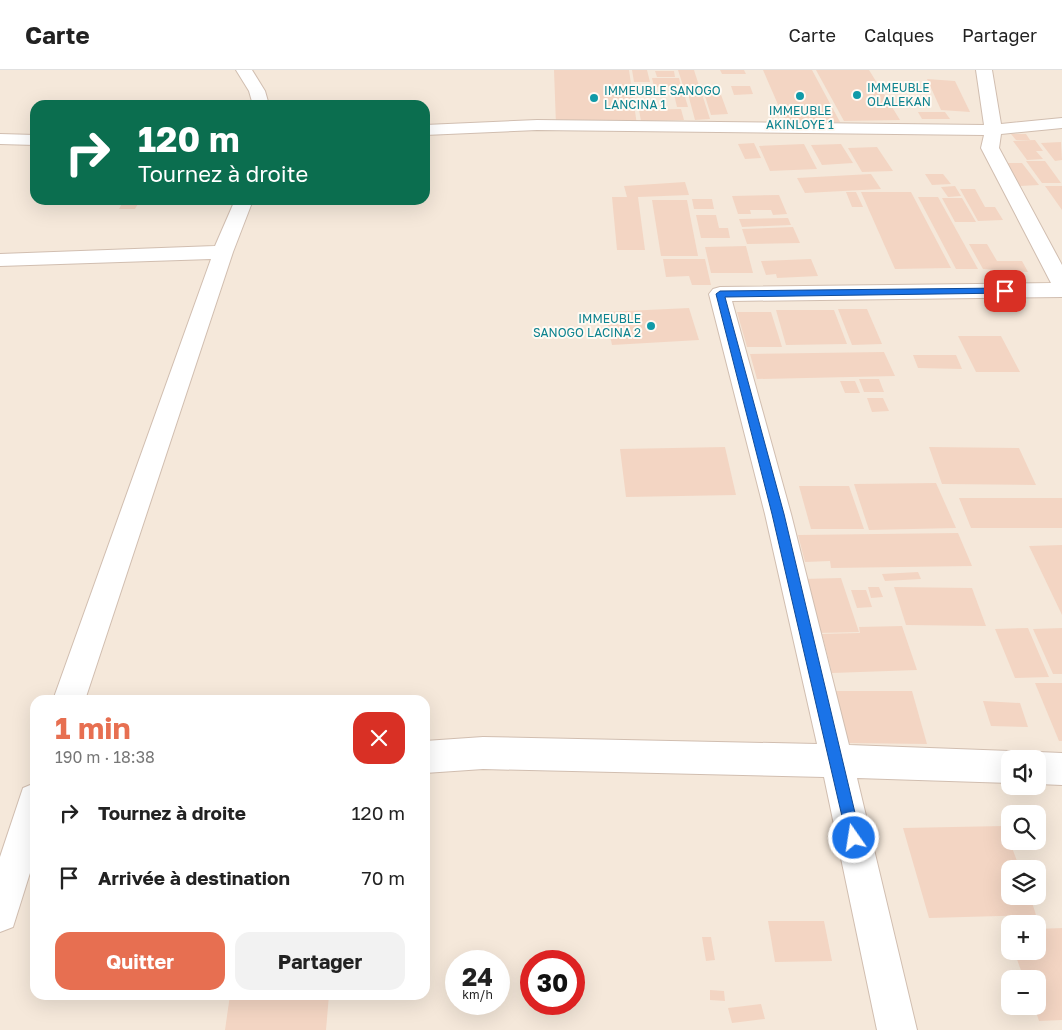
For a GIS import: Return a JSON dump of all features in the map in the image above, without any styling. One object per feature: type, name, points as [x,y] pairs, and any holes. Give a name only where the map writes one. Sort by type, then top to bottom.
[{"type":"street","points":[[244,70],[257,91],[260,100]]},
{"type":"street","points":[[984,70],[993,130],[990,148],[1062,284]]},
{"type":"street","points":[[430,130],[537,125],[993,130],[1062,122]]},
{"type":"street","points":[[0,139],[30,140]]},
{"type":"street","points":[[71,695],[223,252],[242,205]]},
{"type":"street","points":[[0,260],[223,252]]},
{"type":"street","points":[[897,1030],[837,761],[778,514],[720,294],[1062,290]]},
{"type":"street","points":[[430,757],[483,753],[1001,767]]},
{"type":"street","points":[[1046,768],[1062,769]]},
{"type":"street","points":[[0,914],[19,841],[30,813]]},
{"type":"shaded area","points":[[0,70],[1062,70],[1062,1030],[0,1030]]},
{"type":"building","name":"IMMEUBLE SANOGO LANCINA 1","points":[[554,70],[629,70],[637,125],[556,125]]},
{"type":"building","points":[[632,70],[647,70],[650,82],[634,82]]},
{"type":"building","points":[[678,70],[694,70],[701,92],[685,92]]},
{"type":"building","points":[[720,70],[744,70],[746,74],[722,74]]},
{"type":"building","name":"IMMEUBLE AKINLOYE 1","points":[[763,70],[812,70],[840,122],[786,123]]},
{"type":"building","name":"IMMEUBLE OLALEKAN","points":[[816,70],[869,70],[900,120],[844,121]]},
{"type":"building","points":[[655,71],[674,71],[675,77],[657,77]]},
{"type":"building","points":[[652,78],[679,78],[681,86],[654,87]]},
{"type":"building","points":[[927,79],[955,81],[970,112],[941,110]]},
{"type":"building","points":[[731,86],[750,86],[753,94],[734,95]]},
{"type":"building","points":[[673,90],[683,90],[688,107],[677,107]]},
{"type":"building","points":[[720,92],[728,114],[711,115],[704,93]]},
{"type":"building","points":[[688,94],[702,94],[710,119],[695,120]]},
{"type":"building","points":[[681,109],[684,120],[641,121],[639,110]]},
{"type":"building","points":[[918,112],[945,112],[950,119],[922,119]]},
{"type":"building","points":[[1011,134],[1026,134],[1030,140],[1016,140]]},
{"type":"building","points":[[1035,140],[1043,151],[1036,151],[1043,159],[1027,160],[1013,141]]},
{"type":"building","points":[[1061,142],[1062,160],[1055,161],[1041,143]]},
{"type":"building","points":[[754,143],[761,158],[745,159],[738,144]]},
{"type":"building","points":[[804,144],[817,169],[770,171],[759,146]]},
{"type":"building","points":[[841,144],[853,163],[822,165],[811,145]]},
{"type":"building","points":[[877,147],[893,171],[862,172],[848,148]]},
{"type":"building","points":[[1026,161],[1045,161],[1061,183],[1042,183]]},
{"type":"building","points":[[1004,163],[1022,163],[1039,185],[1020,186]]},
{"type":"building","points":[[871,174],[881,189],[805,193],[797,178]]},
{"type":"building","points":[[925,174],[943,174],[951,184],[932,185]]},
{"type":"building","points":[[685,182],[689,195],[638,197],[645,250],[617,250],[612,197],[627,197],[624,186]]},
{"type":"building","points":[[955,186],[961,196],[948,197],[941,187]]},
{"type":"building","points":[[1045,186],[1062,186],[1062,210]]},
{"type":"building","points":[[960,189],[975,189],[985,207],[995,207],[1003,220],[978,221]]},
{"type":"building","points":[[846,192],[856,192],[863,207],[852,207]]},
{"type":"building","points":[[861,192],[911,192],[951,268],[895,269]]},
{"type":"building","points":[[779,195],[787,214],[773,215],[771,210],[750,210],[751,214],[738,214],[732,196]]},
{"type":"building","points":[[918,197],[938,197],[978,269],[956,269]]},
{"type":"building","points":[[942,198],[962,198],[976,222],[955,222]]},
{"type":"building","points":[[692,199],[712,199],[714,209],[694,209]]},
{"type":"building","points":[[652,200],[687,200],[698,256],[661,256]]},
{"type":"building","points":[[121,205],[137,205],[135,209],[119,209]]},
{"type":"building","points":[[696,215],[716,215],[719,228],[728,228],[730,238],[701,238]]},
{"type":"building","points":[[788,218],[791,225],[742,227],[739,219]]},
{"type":"building","points":[[793,227],[800,243],[747,244],[742,229]]},
{"type":"building","points":[[969,244],[987,244],[997,261],[1022,261],[1028,272],[983,269]]},
{"type":"building","points":[[746,246],[753,273],[711,273],[705,247]]},
{"type":"building","points":[[663,259],[705,259],[711,285],[692,285],[689,276],[666,277]]},
{"type":"building","points":[[811,259],[818,276],[777,278],[776,274],[766,275],[761,261]]},
{"type":"building","name":"IMMEUBLE SANOGO LACINA 2","points":[[689,308],[699,340],[612,345],[605,312]]},
{"type":"building","points":[[838,309],[867,309],[882,344],[852,345]]},
{"type":"building","points":[[776,310],[834,310],[847,344],[786,345]]},
{"type":"building","points":[[737,312],[771,312],[782,347],[747,347]]},
{"type":"building","points":[[958,336],[1001,336],[1020,372],[976,372]]},
{"type":"building","points":[[884,352],[895,376],[757,379],[750,354]]},
{"type":"building","points":[[913,355],[956,355],[962,369],[918,368]]},
{"type":"building","points":[[859,379],[879,379],[884,392],[864,392]]},
{"type":"building","points":[[840,381],[855,381],[860,393],[845,393]]},
{"type":"building","points":[[867,398],[883,398],[889,411],[872,412]]},
{"type":"building","points":[[725,447],[736,495],[626,497],[620,449]]},
{"type":"building","points":[[929,447],[1019,448],[1036,485],[942,484]]},
{"type":"building","points":[[936,483],[956,528],[869,530],[854,484]]},
{"type":"building","points":[[799,486],[849,486],[864,529],[811,529]]},
{"type":"building","points":[[959,498],[1062,498],[1062,528],[971,528]]},
{"type":"building","points":[[958,533],[972,566],[831,568],[830,561],[805,562],[798,535]]},
{"type":"building","points":[[1062,545],[1062,615],[1029,546]]},
{"type":"building","points":[[918,572],[921,579],[885,581],[882,574]]},
{"type":"building","points":[[841,578],[859,632],[817,633],[802,579]]},
{"type":"building","points":[[868,587],[879,587],[883,597],[871,598]]},
{"type":"building","points":[[894,587],[972,588],[986,626],[906,625]]},
{"type":"building","points":[[851,590],[866,590],[872,607],[857,608]]},
{"type":"building","points":[[902,626],[917,670],[832,673],[822,634],[860,633],[859,627]]},
{"type":"building","points":[[1028,628],[1049,677],[1015,678],[995,629]]},
{"type":"building","points":[[1062,628],[1062,674],[1053,674],[1033,629]]},
{"type":"building","points":[[1035,683],[1062,683],[1062,741],[1059,741]]},
{"type":"building","points":[[836,691],[912,691],[927,744],[848,743]]},
{"type":"building","points":[[983,701],[1020,703],[1028,727],[991,726]]},
{"type":"building","points":[[1001,826],[1001,850],[1013,850],[1017,860],[1001,860],[1001,905],[1033,905],[1036,915],[929,918],[903,828]]},
{"type":"building","points":[[768,921],[824,921],[832,961],[775,962]]},
{"type":"building","points":[[1062,928],[1062,1020],[1039,1021],[1037,1015],[1046,1015],[1046,970],[1021,970],[1017,960],[1046,960],[1046,929]]},
{"type":"building","points":[[702,937],[711,937],[715,960],[706,961]]},
{"type":"building","points":[[710,990],[724,991],[725,1001],[710,1000]]},
{"type":"building","points":[[229,1000],[329,1000],[326,1030],[225,1030]]},
{"type":"building","points":[[761,1004],[765,1019],[732,1023],[728,1008]]},
{"type":"place","name":"IMMEUBLE OLALEKAN","points":[[857,95]]},
{"type":"place","name":"IMMEUBLE AKINLOYE 1","points":[[800,96]]},
{"type":"place","name":"IMMEUBLE SANOGO LANCINA 1","points":[[594,98]]},
{"type":"place","name":"IMMEUBLE SANOGO LACINA 2","points":[[651,326]]},
{"type":"route","points":[[854,838],[778,514],[720,294],[1005,291]]}]
